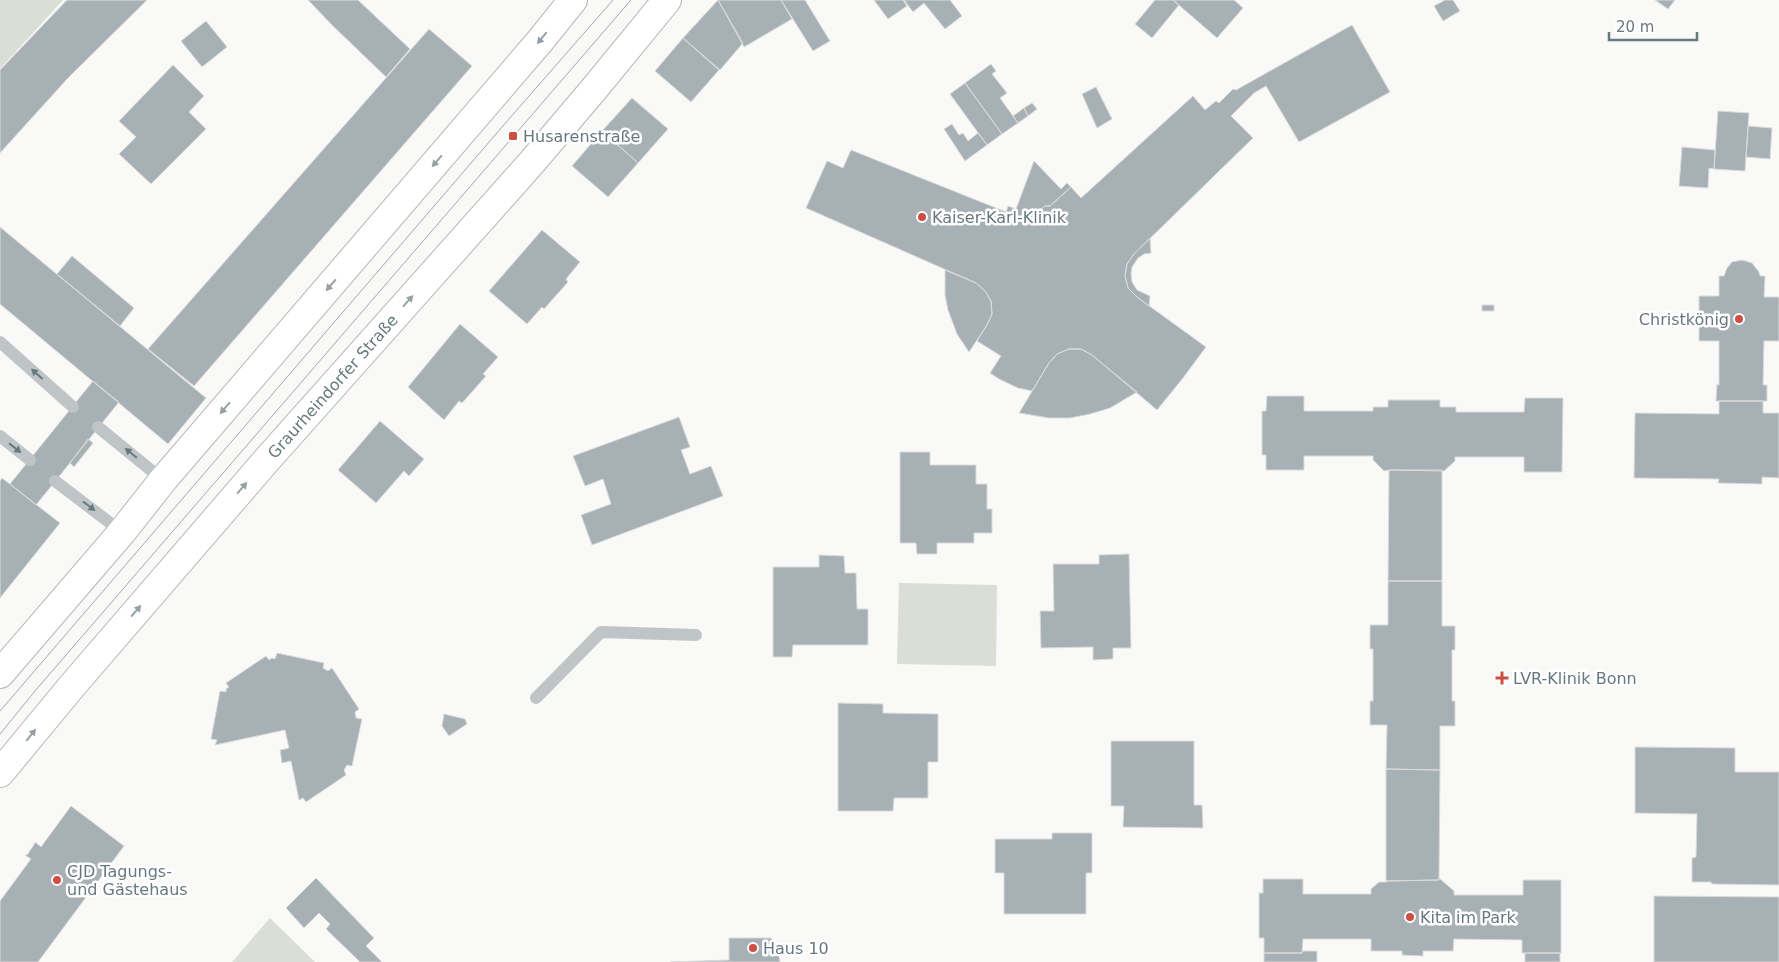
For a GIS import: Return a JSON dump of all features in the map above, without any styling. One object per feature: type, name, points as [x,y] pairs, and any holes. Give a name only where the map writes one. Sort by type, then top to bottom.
[{"type":"main road","points":[[0,674],[573,0]]},
{"type":"main road","name":"Graurheindorfer Straße","points":[[0,773],[72,686],[265,462],[533,161],[667,0]]},
{"type":"lane","points":[[0,342],[73,407]]},
{"type":"lane","points":[[98,427],[163,480]]},
{"type":"lane","points":[[0,436],[30,460]]},
{"type":"lane","points":[[55,481],[122,532]]},
{"type":"lane","points":[[536,698],[601,632],[696,635]]},
{"type":"shaded area","points":[[0,0],[63,0],[0,69]]},
{"type":"shaded area","points":[[899,583],[997,585],[996,666],[897,664]]},
{"type":"shaded area","points":[[270,918],[315,962],[232,962]]},
{"type":"building","points":[[67,0],[147,0],[68,78],[0,153],[0,70]]},
{"type":"building","points":[[308,0],[358,0],[410,49],[386,77]]},
{"type":"building","points":[[718,0],[781,0],[792,19],[744,47]]},
{"type":"building","points":[[718,0],[743,43],[720,70],[683,38]]},
{"type":"building","points":[[781,0],[805,0],[830,41],[813,51]]},
{"type":"building","points":[[874,0],[903,0],[907,6],[888,19]]},
{"type":"building","points":[[904,0],[950,0],[962,16],[945,29],[924,3],[913,12]]},
{"type":"building","points":[[1155,0],[1173,0],[1179,5],[1152,38],[1135,24]]},
{"type":"building","points":[[1173,0],[1234,0],[1243,8],[1217,38]]},
{"type":"building","points":[[1445,0],[1453,0],[1460,11],[1443,21],[1434,6]]},
{"type":"building","points":[[1655,0],[1675,0],[1668,9]]},
{"type":"building","points":[[206,21],[227,47],[202,67],[181,41]]},
{"type":"building","name":"Kaiser-Karl-Klinik","points":[[1352,25],[1390,92],[1299,142],[1266,86],[1254,93],[1231,116],[1253,138],[1134,254],[1127,264],[1125,276],[1128,288],[1137,297],[1206,347],[1157,410],[1092,355],[1081,349],[1069,349],[1057,354],[1049,363],[1032,391],[1018,388],[999,379],[990,373],[1001,356],[977,341],[992,314],[991,301],[985,291],[976,283],[806,208],[827,161],[843,168],[851,150],[1021,218],[1024,212],[1038,216],[1040,215],[1040,210],[1045,206],[1050,206],[1071,187],[1081,198],[1193,96],[1205,110],[1216,101],[1219,103],[1233,89],[1236,90]]},
{"type":"building","points":[[429,29],[472,66],[194,386],[148,349]]},
{"type":"building","points":[[683,38],[719,70],[691,102],[655,71]]},
{"type":"building","points":[[991,64],[996,71],[992,74],[1007,93],[1000,98],[1018,123],[1002,134],[965,83]]},
{"type":"building","points":[[173,65],[204,96],[189,112],[206,129],[151,184],[119,154],[136,137],[119,121]]},
{"type":"building","points":[[965,83],[1002,134],[987,145],[950,94]]},
{"type":"building","points":[[1096,87],[1112,119],[1097,128],[1082,94]]},
{"type":"building","points":[[632,98],[668,129],[638,163],[602,131]]},
{"type":"building","points":[[1032,103],[1037,109],[1028,116],[1024,108]]},
{"type":"building","points":[[1024,108],[1028,116],[1018,123],[1013,116]]},
{"type":"building","points":[[1718,111],[1749,113],[1745,171],[1714,169]]},
{"type":"building","points":[[952,124],[959,135],[963,133],[968,141],[978,133],[987,145],[965,161],[944,129]]},
{"type":"building","points":[[1748,126],[1772,128],[1770,159],[1746,157]]},
{"type":"building","points":[[602,131],[638,163],[608,197],[572,166]]},
{"type":"building","points":[[1682,147],[1715,150],[1714,169],[1709,168],[1708,188],[1679,186]]},
{"type":"building","points":[[1034,161],[1061,189],[1067,183],[1071,187],[1050,206],[1045,206],[1040,210],[1040,215],[1024,212],[1021,218],[1006,212],[1008,206],[1016,209]]},
{"type":"building","points":[[0,227],[206,398],[168,444],[0,304]]},
{"type":"building","points":[[542,230],[580,262],[566,279],[568,282],[544,309],[542,307],[527,324],[489,291]]},
{"type":"building","points":[[1150,238],[1151,253],[1144,254],[1138,258],[1132,267],[1131,274],[1132,282],[1137,290],[1150,296],[1149,306],[1128,288],[1125,276],[1127,264]]},
{"type":"building","points":[[72,256],[134,308],[120,326],[57,274]]},
{"type":"building","name":"Christkönig","points":[[1742,260],[1752,263],[1760,276],[1765,276],[1764,297],[1779,297],[1779,341],[1764,341],[1763,385],[1767,385],[1767,401],[1716,401],[1717,384],[1719,385],[1719,341],[1699,341],[1699,296],[1719,296],[1719,276],[1724,276],[1732,262]]},
{"type":"building","points":[[945,270],[976,283],[985,291],[991,301],[992,314],[969,352],[957,334],[948,310],[945,295]]},
{"type":"building","points":[[1482,305],[1494,305],[1494,311],[1482,311]]},
{"type":"building","points":[[460,324],[498,357],[483,374],[486,376],[462,403],[459,401],[444,420],[408,387]]},
{"type":"building","points":[[1069,349],[1081,349],[1092,355],[1137,392],[1110,408],[1070,418],[1049,418],[1019,413],[1049,363],[1057,354]]},
{"type":"building","points":[[93,381],[119,402],[36,505],[10,484]]},
{"type":"building","points":[[1267,396],[1304,396],[1304,411],[1373,411],[1373,407],[1388,407],[1388,400],[1440,400],[1440,407],[1456,407],[1456,412],[1524,412],[1525,398],[1563,398],[1562,472],[1524,472],[1524,457],[1455,457],[1455,461],[1444,471],[1384,471],[1373,460],[1373,456],[1304,456],[1304,470],[1266,470],[1266,455],[1262,455],[1262,411],[1266,411]]},
{"type":"building","points":[[1719,401],[1763,401],[1763,413],[1779,413],[1779,478],[1762,477],[1762,484],[1718,483],[1719,479],[1634,478],[1635,413],[1719,414]]},
{"type":"building","points":[[679,417],[690,447],[681,450],[690,474],[711,466],[723,496],[592,545],[581,515],[611,504],[603,479],[585,486],[573,456]]},
{"type":"building","points":[[380,421],[424,459],[409,476],[404,471],[376,503],[338,470]]},
{"type":"building","points":[[88,439],[93,443],[74,467],[70,463]]},
{"type":"building","points":[[900,452],[930,452],[930,465],[976,465],[976,484],[987,484],[987,509],[992,509],[992,533],[974,533],[974,543],[937,543],[937,554],[917,554],[916,543],[900,543]]},
{"type":"building","points":[[1389,470],[1442,470],[1442,581],[1388,581]]},
{"type":"building","points":[[2,478],[60,523],[0,598],[0,481]]},
{"type":"building","points":[[1129,554],[1131,648],[1113,648],[1113,659],[1093,660],[1093,647],[1041,648],[1040,611],[1054,611],[1053,564],[1099,564],[1099,555]]},
{"type":"building","points":[[819,555],[844,556],[845,573],[856,573],[857,609],[868,609],[868,645],[793,645],[792,657],[773,657],[773,567],[819,567]]},
{"type":"building","points":[[1388,581],[1442,581],[1442,626],[1455,626],[1455,650],[1452,650],[1452,701],[1455,701],[1455,726],[1440,726],[1440,770],[1386,769],[1387,725],[1370,725],[1370,701],[1373,701],[1373,649],[1370,649],[1370,625],[1388,625]]},
{"type":"building","points":[[277,653],[324,663],[323,668],[328,671],[332,668],[359,709],[355,712],[356,718],[362,719],[352,766],[347,765],[344,770],[346,775],[306,802],[303,798],[299,800],[291,761],[282,763],[280,750],[289,748],[285,730],[215,745],[217,740],[211,739],[220,691],[226,692],[226,689],[229,687],[226,683],[266,656],[269,660],[275,659]]},
{"type":"building","points":[[838,703],[883,704],[883,713],[938,714],[938,762],[928,762],[928,798],[894,798],[893,811],[838,811]]},
{"type":"building","points":[[444,714],[465,719],[467,724],[449,736],[442,726]]},
{"type":"building","points":[[1111,741],[1194,741],[1194,805],[1202,805],[1203,828],[1123,827],[1124,806],[1111,806]]},
{"type":"building","points":[[1635,747],[1735,748],[1735,772],[1779,772],[1779,885],[1692,882],[1692,858],[1696,857],[1697,814],[1635,813]]},
{"type":"building","points":[[1386,769],[1440,770],[1439,880],[1386,881]]},
{"type":"building","name":"CJD Tagungs- und Gästehaus","points":[[71,806],[124,846],[38,962],[0,962],[0,901],[31,859],[25,855],[27,855],[35,842],[41,847]]},
{"type":"building","points":[[1052,833],[1092,833],[1092,873],[1086,873],[1086,914],[1004,914],[1004,873],[995,873],[995,839],[1052,839]]},
{"type":"building","points":[[316,878],[374,938],[366,946],[382,962],[360,962],[326,929],[330,924],[319,913],[304,928],[286,908]]},
{"type":"building","name":"Kita im Park","points":[[1439,878],[1454,891],[1454,895],[1523,895],[1523,880],[1561,880],[1561,953],[1522,953],[1522,940],[1454,939],[1453,951],[1423,951],[1423,956],[1402,955],[1402,951],[1371,951],[1371,939],[1303,939],[1302,953],[1264,953],[1264,938],[1259,938],[1259,893],[1263,893],[1263,879],[1303,879],[1303,894],[1371,894],[1371,889],[1379,882],[1439,880]]},
{"type":"building","points":[[1654,896],[1779,897],[1779,962],[1654,962]]},
{"type":"building","name":"Haus 10","points":[[729,938],[771,938],[777,944],[780,962],[670,962],[729,960]]},
{"type":"building","points":[[1303,951],[1317,951],[1317,962],[1264,962],[1264,953],[1302,953]]},
{"type":"building","points":[[1525,953],[1560,953],[1560,962],[1525,962]]},
{"type":"tram line","points":[[0,711],[613,0]]},
{"type":"tram line","points":[[0,734],[631,0]]},
{"type":"place","name":"Husarenstraße","points":[[513,136]]},
{"type":"place","name":"Kaiser-Karl-Klinik","points":[[922,217]]},
{"type":"place","name":"Christkönig","points":[[1739,319]]},
{"type":"place","name":"LVR-Klinik Bonn","points":[[1502,678]]},
{"type":"place","name":"CJD Tagungs- und Gästehaus","points":[[57,880]]},
{"type":"place","name":"Kita im Park","points":[[1410,917]]},
{"type":"place","name":"Haus 10","points":[[753,948]]}]
